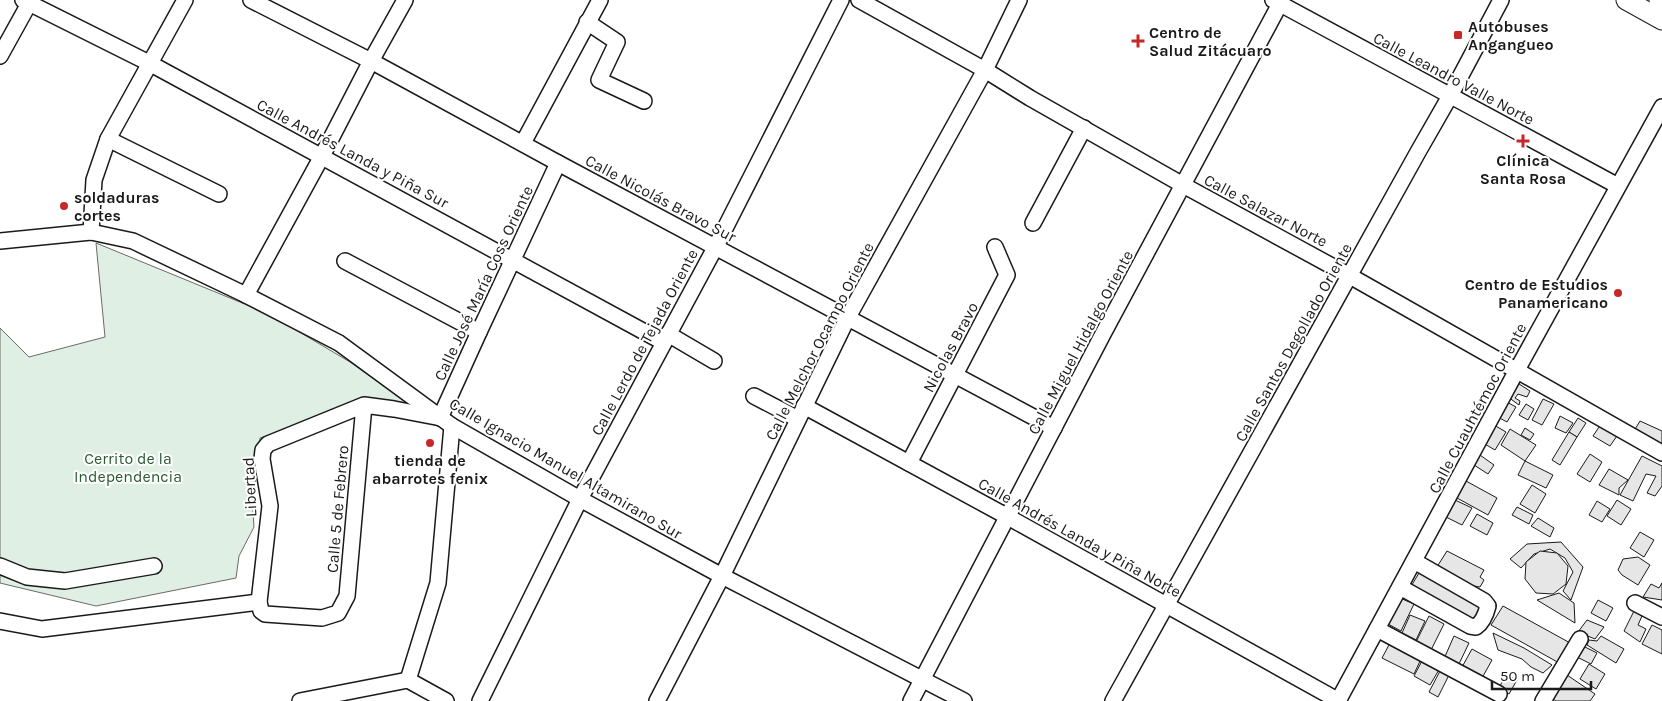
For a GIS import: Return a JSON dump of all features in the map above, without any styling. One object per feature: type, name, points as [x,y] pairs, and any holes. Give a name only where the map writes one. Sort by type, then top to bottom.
[{"type":"main road","points":[[1626,0],[1662,20]]},
{"type":"street","points":[[91,232],[94,180],[108,139],[185,0]]},
{"type":"street","name":"Calle Nicolás Bravo Sur","points":[[251,0],[371,61],[1054,428]]},
{"type":"street","points":[[246,295],[405,0]]},
{"type":"street","points":[[523,143],[600,0]]},
{"type":"street","name":"Calle Lerdo de Tejada Oriente","points":[[480,701],[580,499],[716,246],[841,0]]},
{"type":"street","name":"Calle Salazar Norte","points":[[859,0],[985,70],[1183,185],[1350,276],[1662,453]]},
{"type":"street","name":"Calle Melchor Ocampo Oriente","points":[[657,701],[722,576],[848,317],[985,70],[1019,0]]},
{"type":"street","name":"Calle Santos Degollado Oriente","points":[[1114,701],[1450,96],[1501,0]]},
{"type":"street","points":[[0,56],[28,1]]},
{"type":"street","name":"Calle Andrés Landa y Piña Sur","points":[[28,1],[151,64],[513,260],[714,361]]},
{"type":"street","name":"Calle Leandro Valle Norte","points":[[1278,1],[1618,186]]},
{"type":"street","name":"Calle Miguel Hidalgo Oriente","points":[[911,701],[1278,1]]},
{"type":"street","points":[[587,22],[616,42],[599,80],[644,101]]},
{"type":"street","name":"Calle Cuauhtémoc Oriente","points":[[1338,701],[1662,107]]},
{"type":"street","points":[[1034,222],[1084,128]]},
{"type":"street","points":[[108,139],[219,194]]},
{"type":"street","name":"Calle José María Coss Oriente","points":[[408,680],[438,583],[446,422],[478,332],[558,163]]},
{"type":"street","name":"Calle Ignacio Manuel Altamirano Sur","points":[[0,241],[91,232],[133,240],[339,343],[446,422],[580,499],[722,576],[964,701]]},
{"type":"street","name":"Nicolas Bravo","points":[[909,463],[1007,274],[995,247]]},
{"type":"street","points":[[345,261],[478,332]]},
{"type":"street","name":"Calle Andrés Landa y Piña Norte","points":[[754,396],[801,412],[909,463],[1338,701]]},
{"type":"street","points":[[364,406],[394,409],[446,422]]},
{"type":"street","name":"Libertad","points":[[262,608],[270,506],[262,459],[263,450],[268,444],[364,406]]},
{"type":"street","name":"Calle 5 de Febrero","points":[[262,608],[322,618],[338,613],[347,596],[364,406]]},
{"type":"street","points":[[1400,587],[1470,626],[1476,627],[1480,624],[1487,612],[1488,606],[1484,601],[1414,561]]},
{"type":"street","points":[[0,566],[27,577],[65,581],[154,566]]},
{"type":"street","points":[[1635,603],[1662,617]]},
{"type":"street","points":[[0,620],[42,629],[262,608]]},
{"type":"street","points":[[1377,629],[1499,694]]},
{"type":"street","points":[[1543,701],[1580,639]]},
{"type":"street","points":[[300,701],[408,680],[446,701]]},
{"type":"green space","name":"Cerrito de la Independencia","points":[[96,243],[269,314],[350,362],[411,405],[364,405],[260,438],[257,476],[254,485],[254,527],[239,556],[236,578],[96,606],[0,583],[0,328],[29,357],[105,337]]},
{"type":"building","points":[[1516,382],[1530,391],[1527,397],[1518,394],[1515,398],[1520,401],[1519,405],[1508,397]]},
{"type":"building","points":[[1543,399],[1554,404],[1542,425],[1532,420]]},
{"type":"building","points":[[1505,401],[1516,407],[1507,422],[1496,416]]},
{"type":"building","points":[[1526,404],[1534,409],[1528,420],[1519,415]]},
{"type":"building","points":[[1560,416],[1573,423],[1566,433],[1555,428]]},
{"type":"building","points":[[1578,418],[1586,423],[1577,437],[1569,432]]},
{"type":"building","points":[[1640,421],[1662,431],[1662,446],[1634,431]]},
{"type":"building","points":[[1601,424],[1619,433],[1610,446],[1593,436]]},
{"type":"building","points":[[1494,425],[1506,432],[1495,450],[1483,443]]},
{"type":"building","points":[[1525,428],[1534,434],[1530,440],[1521,435]]},
{"type":"building","points":[[1510,429],[1536,445],[1525,461],[1501,445]]},
{"type":"building","points":[[1569,432],[1577,437],[1560,465],[1552,460]]},
{"type":"building","points":[[1590,454],[1602,462],[1590,482],[1577,474]]},
{"type":"building","points":[[1480,455],[1494,465],[1488,474],[1474,465]]},
{"type":"building","points":[[1642,456],[1662,466],[1662,486],[1655,496],[1647,493],[1656,476],[1646,474],[1633,501],[1620,495]]},
{"type":"building","points":[[1525,461],[1553,475],[1546,488],[1518,475]]},
{"type":"building","points":[[1609,469],[1628,480],[1619,488],[1619,495],[1599,485]]},
{"type":"building","points":[[1466,481],[1497,498],[1488,515],[1457,498]]},
{"type":"building","points":[[1532,485],[1546,494],[1535,513],[1520,504]]},
{"type":"building","points":[[1455,500],[1472,508],[1462,525],[1446,517]]},
{"type":"building","points":[[1617,500],[1631,509],[1621,525],[1607,516]]},
{"type":"building","points":[[1597,501],[1610,509],[1602,522],[1589,515]]},
{"type":"building","points":[[1517,507],[1533,515],[1529,524],[1512,515]]},
{"type":"building","points":[[1477,514],[1493,523],[1487,535],[1470,526]]},
{"type":"building","points":[[1538,518],[1554,528],[1550,537],[1531,526]]},
{"type":"building","points":[[1640,532],[1654,540],[1644,557],[1630,548]]},
{"type":"building","points":[[1561,542],[1583,567],[1571,600],[1563,591],[1573,572],[1565,558],[1550,549],[1534,554],[1521,568],[1510,559],[1527,544]]},
{"type":"building","points":[[1447,551],[1484,570],[1480,577],[1484,580],[1480,587],[1474,586],[1471,592],[1435,570]]},
{"type":"building","points":[[1540,551],[1557,553],[1568,566],[1566,584],[1553,594],[1536,593],[1525,579],[1526,562]]},
{"type":"building","points":[[1638,557],[1650,565],[1638,585],[1622,575],[1618,570],[1623,559]]},
{"type":"building","points":[[1422,568],[1485,605],[1473,625],[1410,588]]},
{"type":"building","points":[[1662,583],[1662,600],[1643,597],[1651,584],[1659,588]]},
{"type":"building","points":[[1559,593],[1574,603],[1575,623],[1537,600]]},
{"type":"building","points":[[1400,598],[1414,604],[1401,631],[1388,624]]},
{"type":"building","points":[[1598,600],[1613,608],[1606,621],[1591,613]]},
{"type":"building","points":[[1503,606],[1572,644],[1561,664],[1491,625]]},
{"type":"building","points":[[1634,611],[1642,616],[1638,625],[1646,629],[1640,642],[1624,631]]},
{"type":"building","points":[[1410,615],[1425,621],[1416,640],[1402,633]]},
{"type":"building","points":[[1429,616],[1444,624],[1431,650],[1416,642]]},
{"type":"building","points":[[1587,620],[1604,627],[1595,639],[1578,632]]},
{"type":"building","points":[[1652,625],[1662,630],[1662,654],[1642,644]]},
{"type":"building","points":[[1493,633],[1524,648],[1552,665],[1543,673],[1531,667],[1522,659],[1498,650]]},
{"type":"building","points":[[1454,636],[1469,643],[1457,668],[1443,661]]},
{"type":"building","points":[[1601,636],[1624,649],[1616,663],[1587,645],[1589,640],[1597,641]]},
{"type":"building","points":[[1390,643],[1421,659],[1414,674],[1382,658]]},
{"type":"building","points":[[1581,645],[1597,653],[1591,664],[1575,656]]},
{"type":"building","points":[[1472,649],[1492,660],[1482,678],[1462,667]]},
{"type":"building","points":[[1423,659],[1440,668],[1430,685],[1414,676]]},
{"type":"building","points":[[1589,664],[1605,674],[1596,689],[1580,679]]},
{"type":"building","points":[[1440,671],[1449,675],[1438,697],[1429,692]]},
{"type":"building","points":[[1506,674],[1517,680],[1509,694],[1499,688]]},
{"type":"building","points":[[1567,675],[1595,694],[1590,701],[1556,701],[1553,699]]},
{"type":"place","name":"Autobuses Angangueo","points":[[1458,35]]},
{"type":"place","name":"Centro de Salud Zitácuaro","points":[[1138,41]]},
{"type":"place","name":"Clínica Santa Rosa","points":[[1523,141]]},
{"type":"place","name":"soldaduras cortes","points":[[64,206]]},
{"type":"place","name":"Centro de Estudios Panamericano","points":[[1618,293]]},
{"type":"place","name":"tienda de abarrotes fenix","points":[[430,443]]}]
